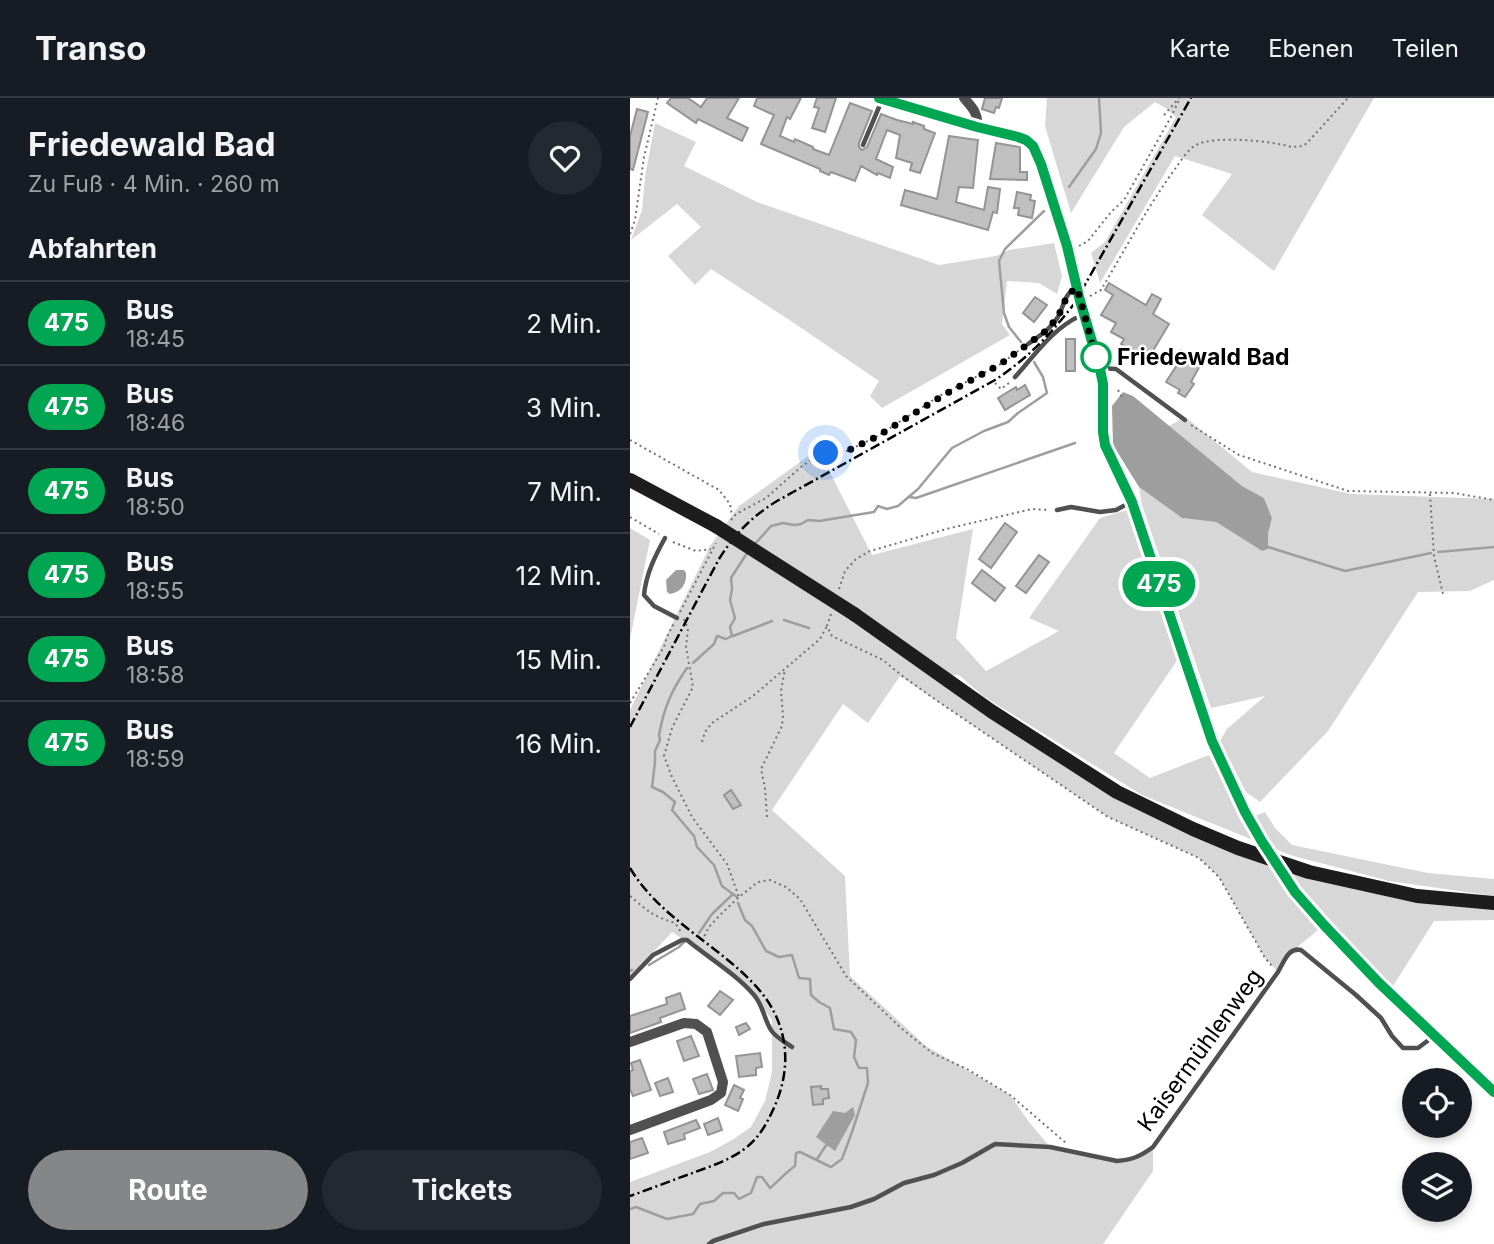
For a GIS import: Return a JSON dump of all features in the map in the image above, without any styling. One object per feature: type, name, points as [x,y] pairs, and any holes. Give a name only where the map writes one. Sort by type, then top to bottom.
[{"type":"main road","points":[[630,480],[716,526],[854,614],[991,711],[1117,792],[1238,848],[1309,872],[1417,896],[1494,904]]},
{"type":"street","points":[[964,98],[976,114],[977,127]]},
{"type":"street","points":[[881,99],[1018,137],[1033,146],[1069,251],[1100,369],[1105,445],[1132,502],[1212,741],[1245,812],[1295,892],[1379,983],[1494,1092]]},
{"type":"street","points":[[630,1042],[684,1023],[696,1024],[707,1032],[723,1082],[721,1093],[712,1100],[630,1130]]},
{"type":"lane","points":[[863,145],[881,99]]},
{"type":"lane","points":[[1028,344],[1052,325],[1068,294],[1077,288]]},
{"type":"lane","points":[[1015,377],[1082,307]]},
{"type":"lane","points":[[1100,369],[1116,369],[1185,421]]},
{"type":"lane","points":[[1057,510],[1071,507],[1100,512],[1116,510],[1132,502]]},
{"type":"lane","points":[[666,538],[653,558],[645,582],[644,595],[654,606],[679,615]]},
{"type":"lane","points":[[630,979],[653,955],[687,940],[756,998],[770,1029],[792,1047]]},
{"type":"lane","name":"Kaisermühlenweg","points":[[709,1244],[764,1224],[851,1207],[874,1199],[904,1183],[934,1175],[962,1163],[995,1144],[1050,1147],[1105,1159],[1128,1160],[1142,1156],[1153,1147],[1278,972],[1290,951],[1295,948],[1301,950],[1373,1010],[1391,1036],[1404,1048],[1418,1048],[1435,1036]]},
{"type":"path","points":[[630,234],[658,98]]},
{"type":"path","points":[[1164,115],[1180,98]]},
{"type":"path","points":[[1069,251],[1088,241],[1111,212],[1124,201],[1180,98]]},
{"type":"path","points":[[1082,307],[1101,290],[1167,180],[1194,146],[1221,139],[1303,146],[1348,98]]},
{"type":"path","points":[[630,440],[719,490],[730,504],[733,517],[766,498],[814,458],[826,453],[847,451],[876,437],[999,365],[1028,344]]},
{"type":"path","points":[[995,383],[1001,388],[1015,377]]},
{"type":"path","points":[[1118,390],[1122,397]]},
{"type":"path","points":[[1185,421],[1239,455],[1348,491],[1454,493],[1494,500]]},
{"type":"path","points":[[1430,493],[1434,556],[1443,594]]},
{"type":"path","points":[[838,593],[845,571],[856,559],[870,551],[950,528],[1032,509],[1057,510]]},
{"type":"path","points":[[630,703],[664,647],[713,548]]},
{"type":"path","points":[[679,615],[688,629],[686,647],[693,687],[671,728],[664,756],[692,817],[727,864],[739,897]]},
{"type":"path","points":[[702,742],[712,723],[753,696],[820,639],[831,615]]},
{"type":"path","points":[[827,626],[832,636],[883,660],[909,682],[1108,817],[1199,858],[1219,877],[1265,958],[1278,972]]},
{"type":"path","points":[[767,817],[761,769],[782,726],[781,691],[785,668]]},
{"type":"path","points":[[697,948],[709,927],[758,882],[771,880],[786,887],[800,899],[846,976],[901,1028],[932,1054],[967,1069],[1010,1095],[1078,1152]]},
{"type":"path","points":[[630,897],[653,916],[675,923],[681,929],[682,940]]},
{"type":"shaded area","points":[[1047,98],[1374,98],[1274,271],[1202,215],[1232,174],[1175,156],[1100,283],[1091,253],[1105,242],[1176,117],[1155,102],[1124,127],[1071,213],[1045,126]]},
{"type":"shaded area","points":[[655,123],[696,142],[684,166],[757,202],[939,265],[1054,243],[1062,276],[1057,294],[1039,283],[1007,281],[1002,324],[1010,335],[882,408],[870,396],[879,381],[791,321],[711,269],[695,285],[668,256],[701,227],[677,204],[631,240],[642,210]]},
{"type":"shaded area","points":[[1123,392],[1133,396],[1242,486],[1264,498],[1272,518],[1268,549],[1262,551],[1216,522],[1182,518],[1139,487],[1113,445],[1112,406]]},
{"type":"shaded area","points":[[1185,417],[1252,472],[1351,494],[1494,499],[1494,580],[1470,591],[1418,592],[1328,731],[1260,802],[1246,792],[1220,741],[1227,729],[1265,696],[1211,708],[1142,505],[1139,487],[1182,518],[1216,522],[1262,551],[1268,549],[1272,518],[1264,498],[1242,486],[1169,426]]},
{"type":"shaded area","points":[[818,449],[872,555],[973,529],[956,638],[986,671],[1059,631],[1029,618],[1100,518],[1127,510],[1178,659],[1114,753],[1150,778],[1209,755],[1242,821],[1265,812],[1275,828],[1292,845],[1428,873],[1494,879],[1494,896],[1389,881],[1290,855],[1142,795],[983,696],[959,675],[932,675],[1078,775],[1297,875],[1403,900],[1494,907],[1494,920],[1434,921],[1393,986],[1376,989],[1318,930],[1295,949],[1278,972],[1265,958],[1219,877],[1199,858],[1108,817],[900,676],[868,723],[843,704],[772,810],[845,876],[850,976],[926,1046],[1010,1095],[1050,1147],[1105,1159],[1128,1160],[1153,1147],[1153,1171],[1103,1244],[630,1244],[630,1182],[710,1152],[751,1127],[765,1101],[772,1072],[772,1020],[752,993],[672,932],[630,975],[630,710],[710,546],[739,506]]},
{"type":"shaded area","points":[[630,528],[650,540],[630,639]]},
{"type":"shaded area","points":[[676,570],[684,570],[685,581],[680,589],[670,594],[667,592],[666,580]]},
{"type":"shaded area","points":[[853,1107],[855,1115],[835,1151],[816,1137],[833,1111],[845,1113]]},
{"type":"building","points":[[671,98],[688,98],[701,107],[707,98],[739,98],[727,118],[748,128],[742,141],[698,119],[696,123],[667,103]]},
{"type":"building","points":[[757,98],[801,98],[790,119],[787,117],[780,136],[794,142],[795,139],[829,155],[850,103],[872,111],[859,143],[862,150],[867,147],[881,114],[913,122],[935,133],[920,173],[910,170],[912,163],[896,158],[900,135],[887,130],[876,159],[893,167],[890,178],[878,173],[877,175],[861,166],[855,181],[831,172],[829,175],[761,144],[774,115],[754,106]]},
{"type":"building","points":[[817,98],[836,98],[825,132],[812,128],[819,108],[814,107]]},
{"type":"building","points":[[985,98],[1002,98],[994,113],[982,109]]},
{"type":"building","points":[[637,109],[648,112],[633,170],[630,169],[630,136]]},
{"type":"building","points":[[949,136],[978,140],[973,188],[959,187],[956,202],[984,210],[988,187],[1000,189],[997,213],[993,212],[988,230],[901,205],[905,190],[937,199]]},
{"type":"building","points":[[996,143],[1020,147],[1020,172],[1027,172],[1027,180],[990,179]]},
{"type":"building","points":[[1017,192],[1031,195],[1030,200],[1035,201],[1032,218],[1018,215],[1019,208],[1014,208]]},
{"type":"building","points":[[1109,283],[1146,305],[1152,294],[1161,299],[1153,314],[1169,324],[1148,359],[1121,344],[1124,339],[1111,332],[1116,323],[1101,315],[1113,295],[1105,290]]},
{"type":"building","points":[[1035,297],[1047,305],[1034,322],[1023,313]]},
{"type":"building","points":[[1066,339],[1075,339],[1075,371],[1066,371]]},
{"type":"building","points":[[1181,350],[1202,362],[1191,382],[1194,384],[1185,397],[1178,393],[1180,390],[1166,382],[1181,359],[1177,357]]},
{"type":"building","points":[[1025,385],[1030,395],[1005,410],[998,398],[1016,387],[1017,390]]},
{"type":"building","points":[[1005,523],[1017,532],[991,568],[979,559]]},
{"type":"building","points":[[1039,555],[1049,562],[1026,593],[1016,586]]},
{"type":"building","points":[[982,570],[1005,588],[995,601],[972,583]]},
{"type":"building","points":[[731,790],[741,805],[733,809],[724,795]]},
{"type":"building","points":[[720,991],[733,1000],[720,1015],[708,1006]]},
{"type":"building","points":[[680,993],[685,1009],[660,1018],[661,1022],[630,1033],[630,1016],[667,1004],[666,998]]},
{"type":"building","points":[[746,1023],[750,1029],[739,1035],[736,1027]]},
{"type":"building","points":[[691,1036],[699,1056],[684,1061],[677,1041]]},
{"type":"building","points":[[760,1053],[762,1067],[756,1068],[756,1075],[739,1077],[736,1056]]},
{"type":"building","points":[[640,1060],[651,1090],[633,1096],[630,1089],[630,1071],[633,1070],[631,1063]]},
{"type":"building","points":[[707,1074],[713,1090],[699,1094],[693,1079]]},
{"type":"building","points":[[668,1078],[673,1092],[660,1096],[655,1083]]},
{"type":"building","points":[[734,1085],[744,1090],[738,1111],[725,1105]]},
{"type":"building","points":[[821,1086],[821,1089],[828,1089],[829,1098],[823,1099],[823,1104],[813,1105],[811,1087]]},
{"type":"building","points":[[718,1118],[722,1130],[708,1135],[704,1124]]},
{"type":"building","points":[[696,1120],[700,1128],[684,1134],[685,1139],[668,1144],[664,1132]]},
{"type":"building","points":[[642,1138],[648,1153],[630,1159],[630,1142]]},
{"type":"waterway","points":[[1069,187],[1096,149],[1101,133],[1099,98]]},
{"type":"waterway","points":[[1021,342],[1009,327],[1004,313],[999,261],[1005,249],[1044,211]]},
{"type":"waterway","points":[[754,545],[771,526],[783,523],[794,525],[808,520],[819,521],[874,512],[878,506],[887,509],[898,506],[918,489],[952,448],[1008,422],[1047,393],[1043,377],[1034,362]]},
{"type":"waterway","points":[[909,497],[916,498],[1075,443]]},
{"type":"waterway","points":[[1266,544],[1268,547],[1345,571],[1431,553]]},
{"type":"waterway","points":[[1438,552],[1494,547]]},
{"type":"waterway","points":[[693,663],[714,644],[717,636],[726,639],[732,636],[730,627],[735,618],[730,600],[731,578],[747,553]]},
{"type":"waterway","points":[[784,620],[809,628]]},
{"type":"waterway","points":[[733,636],[772,621]]},
{"type":"waterway","points":[[687,668],[672,692],[663,716],[660,740],[655,751],[652,787],[675,802],[672,810],[694,836],[697,847],[714,865],[722,886],[737,897]]},
{"type":"waterway","points":[[699,933],[712,914],[733,894]]},
{"type":"waterway","points":[[630,1209],[636,1207],[667,1219],[693,1214],[700,1204],[714,1201],[723,1193],[734,1193],[739,1199],[751,1193],[757,1177],[762,1177],[770,1188],[795,1166],[796,1153],[800,1152],[831,1167],[842,1159],[852,1132],[868,1083],[867,1068],[859,1068],[854,1057],[856,1040],[851,1032],[834,1029],[830,1008],[811,995],[810,979],[799,978],[792,955],[779,957],[766,951],[752,926],[745,920],[738,903]]},
{"type":"waterway","points":[[649,965],[684,942]]},
{"type":"waterway","points":[[817,1159],[827,1144]]},
{"type":"railway","points":[[630,727],[719,559],[751,520],[777,501],[995,380],[1028,354],[1056,326],[1074,304],[1191,98]]},
{"type":"railway","points":[[630,868],[642,886],[672,916],[739,969],[766,998],[781,1029],[785,1061],[779,1095],[772,1112],[760,1133],[748,1146],[718,1164],[630,1196]]},
{"type":"bus line","name":"475","points":[[879,98],[1018,137],[1033,146],[1067,246],[1100,369],[1105,445],[1132,502],[1212,741],[1245,812],[1295,892],[1324,925],[1379,983],[1494,1092]]},
{"type":"place","name":"Friedewald Bad","points":[[1096,357]]},
{"type":"route","points":[[826,453],[847,451],[860,446],[999,365],[1046,331],[1058,317],[1068,294],[1077,288],[1096,357]]}]
